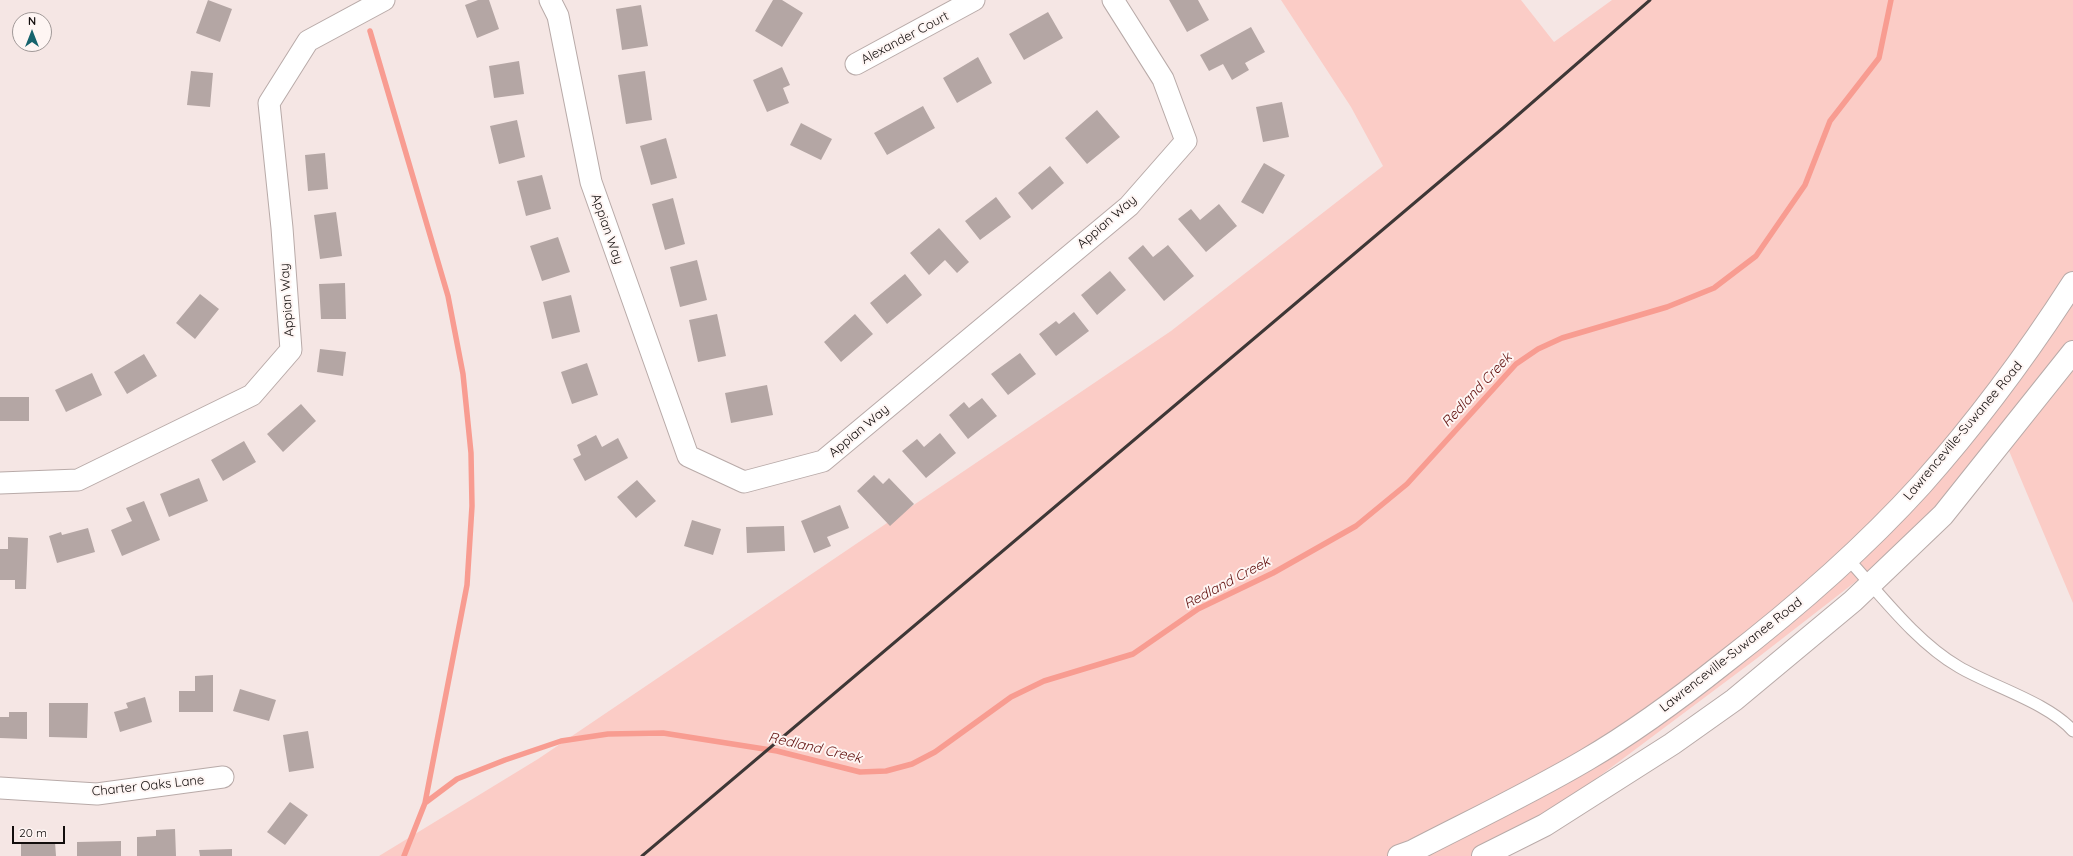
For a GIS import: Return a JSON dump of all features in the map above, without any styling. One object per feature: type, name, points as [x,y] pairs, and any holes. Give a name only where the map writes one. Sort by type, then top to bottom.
[{"type":"main road","name":"Lawrenceville-Suwanee Road","points":[[1409,854],[1587,759],[1684,694],[1774,625],[1848,559],[1921,485],[1973,422],[2037,339],[2073,283]]},
{"type":"main road","points":[[1483,856],[1545,824],[1672,744],[1716,714],[1871,584],[1943,515],[2073,352]]},
{"type":"street","name":"Appian Way","points":[[0,483],[78,480],[252,395],[290,350],[282,228],[269,103],[308,41],[384,0]]},
{"type":"street","name":"Appian Way","points":[[550,0],[558,16],[590,182],[688,456],[744,482],[823,461],[1129,206],[1186,141],[1163,79],[1113,0]]},
{"type":"street","name":"Alexander Court","points":[[856,64],[974,0]]},
{"type":"street","name":"Charter Oaks Lane","points":[[0,788],[97,794],[223,777]]},
{"type":"lane","points":[[1848,559],[1930,646],[1959,667],[2040,707],[2069,726],[2073,731]]},
{"type":"shaded area","points":[[1281,0],[1521,0],[1554,42],[1612,0],[2073,0],[2073,603],[1999,427],[1917,534],[1756,659],[1493,856],[379,856],[538,759],[1171,331],[1383,166],[1351,107]]},
{"type":"building","points":[[208,0],[232,9],[220,42],[196,33]]},
{"type":"building","points":[[478,0],[489,0],[499,29],[477,38],[465,5]]},
{"type":"building","points":[[773,0],[782,0],[803,13],[782,47],[755,31]]},
{"type":"building","points":[[1169,0],[1198,0],[1209,20],[1187,32]]},
{"type":"building","points":[[641,5],[648,46],[622,50],[616,9]]},
{"type":"building","points":[[1048,12],[1063,38],[1024,60],[1009,34]]},
{"type":"building","points":[[1251,27],[1265,52],[1245,63],[1249,70],[1232,80],[1223,64],[1209,71],[1200,55]]},
{"type":"building","points":[[978,57],[992,83],[957,103],[943,78]]},
{"type":"building","points":[[519,61],[524,94],[494,98],[489,66]]},
{"type":"building","points":[[782,67],[790,85],[783,88],[789,103],[767,112],[753,80]]},
{"type":"building","points":[[191,71],[213,73],[210,107],[187,105]]},
{"type":"building","points":[[645,71],[652,120],[626,124],[618,75]]},
{"type":"building","points":[[1282,102],[1289,137],[1263,142],[1256,107]]},
{"type":"building","points":[[923,106],[935,128],[887,155],[874,133]]},
{"type":"building","points":[[1097,110],[1120,137],[1087,164],[1065,138]]},
{"type":"building","points":[[517,120],[525,157],[499,164],[490,126]]},
{"type":"building","points":[[801,123],[832,139],[821,160],[790,145]]},
{"type":"building","points":[[666,138],[677,178],[651,185],[640,146]]},
{"type":"building","points":[[325,153],[328,189],[308,191],[305,155]]},
{"type":"building","points":[[1264,163],[1285,175],[1263,214],[1241,202]]},
{"type":"building","points":[[1050,166],[1064,183],[1032,210],[1018,193]]},
{"type":"building","points":[[542,175],[551,209],[526,216],[517,181]]},
{"type":"building","points":[[996,197],[1011,217],[980,240],[965,221]]},
{"type":"building","points":[[673,198],[685,244],[665,250],[652,204]]},
{"type":"building","points":[[1219,204],[1237,226],[1206,252],[1178,219],[1191,209],[1200,220]]},
{"type":"building","points":[[336,212],[342,256],[320,259],[314,215]]},
{"type":"building","points":[[939,228],[969,262],[957,273],[945,260],[929,275],[910,253]]},
{"type":"building","points":[[558,237],[570,272],[542,281],[530,246]]},
{"type":"building","points":[[1143,245],[1153,257],[1168,245],[1194,276],[1164,301],[1128,258]]},
{"type":"building","points":[[697,260],[707,300],[680,307],[670,267]]},
{"type":"building","points":[[1110,271],[1126,290],[1097,315],[1081,295]]},
{"type":"building","points":[[905,274],[922,295],[887,324],[870,303]]},
{"type":"building","points":[[345,283],[346,319],[321,319],[319,284]]},
{"type":"building","points":[[200,294],[219,309],[195,339],[176,323]]},
{"type":"building","points":[[571,295],[580,332],[552,339],[543,302]]},
{"type":"building","points":[[1074,312],[1089,331],[1056,356],[1039,334],[1056,321],[1059,324]]},
{"type":"building","points":[[717,314],[726,356],[698,362],[689,320]]},
{"type":"building","points":[[855,314],[873,334],[841,362],[824,342]]},
{"type":"building","points":[[320,349],[346,352],[343,376],[317,372]]},
{"type":"building","points":[[1020,353],[1036,374],[1008,395],[991,374]]},
{"type":"building","points":[[144,354],[157,376],[127,394],[114,372]]},
{"type":"building","points":[[587,363],[598,395],[572,404],[561,372]]},
{"type":"building","points":[[92,373],[102,395],[66,412],[55,390]]},
{"type":"building","points":[[767,385],[773,415],[731,423],[725,393]]},
{"type":"building","points":[[0,397],[29,397],[29,421],[0,421]]},
{"type":"building","points":[[982,398],[997,416],[968,439],[949,415],[964,402],[969,408]]},
{"type":"building","points":[[301,404],[316,421],[283,452],[267,434]]},
{"type":"building","points":[[940,433],[956,453],[926,478],[902,451],[917,439],[924,447]]},
{"type":"building","points":[[596,435],[602,447],[618,438],[628,458],[585,481],[573,459],[581,455],[577,445]]},
{"type":"building","points":[[244,441],[256,462],[223,481],[211,460]]},
{"type":"building","points":[[874,475],[883,484],[889,478],[914,504],[890,526],[857,491]]},
{"type":"building","points":[[199,478],[208,501],[169,517],[160,494]]},
{"type":"building","points":[[637,480],[656,501],[636,518],[617,497]]},
{"type":"building","points":[[144,501],[160,540],[122,556],[111,530],[132,521],[126,508]]},
{"type":"building","points":[[840,505],[849,528],[827,537],[831,546],[814,553],[801,521]]},
{"type":"building","points":[[692,520],[721,529],[713,555],[684,546]]},
{"type":"building","points":[[784,526],[785,551],[747,553],[746,527]]},
{"type":"building","points":[[88,528],[95,552],[57,563],[49,536],[61,532],[62,535]]},
{"type":"building","points":[[8,537],[28,538],[26,589],[15,589],[15,580],[0,580],[0,549],[8,549]]},
{"type":"building","points":[[213,675],[213,712],[179,712],[179,691],[195,691],[195,676]]},
{"type":"building","points":[[240,689],[276,700],[269,721],[233,711]]},
{"type":"building","points":[[145,697],[152,722],[120,732],[114,712],[128,708],[126,703]]},
{"type":"building","points":[[49,703],[88,703],[87,738],[49,737]]},
{"type":"building","points":[[9,712],[27,712],[27,739],[0,738],[0,717],[9,717]]},
{"type":"building","points":[[308,731],[314,768],[289,772],[283,735]]},
{"type":"building","points":[[290,802],[308,815],[285,845],[267,832]]},
{"type":"building","points":[[175,829],[176,856],[137,856],[137,837],[156,836],[156,830]]},
{"type":"building","points":[[121,841],[121,856],[77,856],[77,842]]},
{"type":"building","points":[[55,842],[56,856],[21,856],[21,843]]},
{"type":"building","points":[[232,849],[232,856],[200,856],[199,850]]},
{"type":"waterway","name":"Redland Creek","points":[[404,856],[425,803],[457,779],[505,760],[561,741],[608,734],[663,733],[777,751],[860,772],[886,771],[912,764],[935,752],[1011,697],[1044,681],[1133,654],[1198,609],[1273,573],[1356,526],[1407,484],[1516,364],[1538,349],[1562,338],[1667,307],[1714,288],[1756,256],[1805,185],[1830,121],[1879,58],[1891,0]]},
{"type":"waterway","points":[[370,31],[448,296],[463,374],[471,453],[472,506],[467,585],[425,803]]},
{"type":"railway","points":[[642,856],[1503,128],[1650,0]]}]
